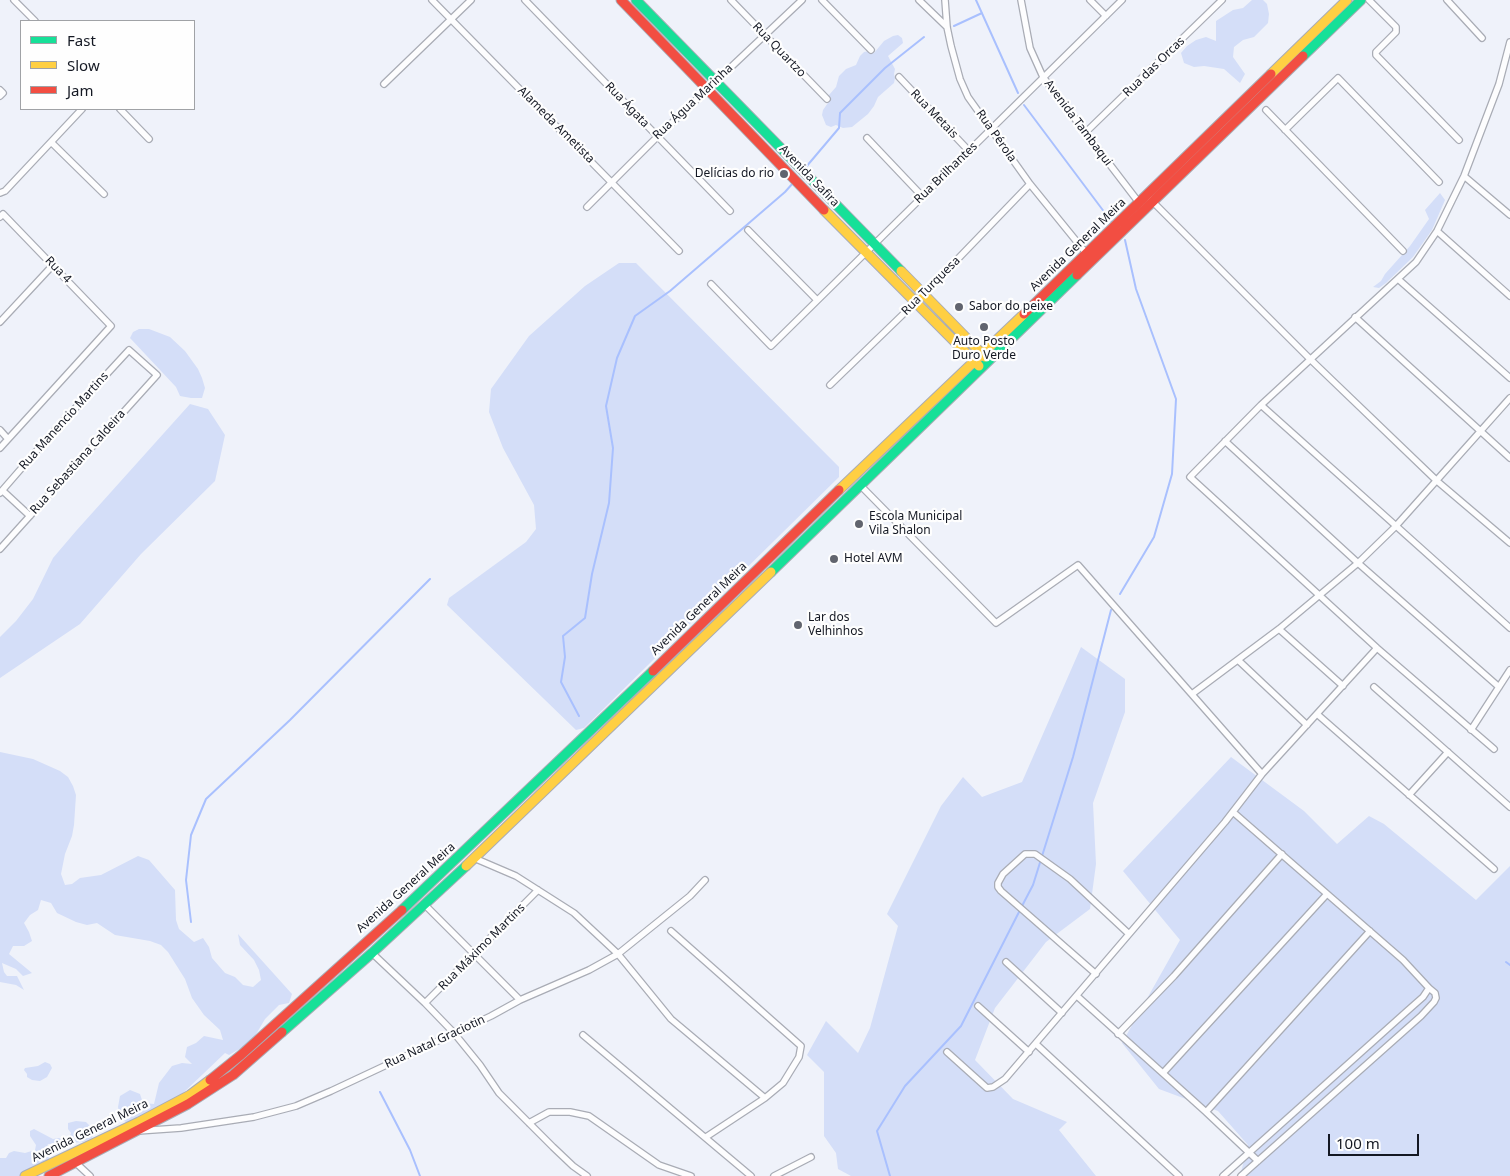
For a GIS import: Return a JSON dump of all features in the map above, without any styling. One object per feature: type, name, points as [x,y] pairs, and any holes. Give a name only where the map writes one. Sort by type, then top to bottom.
[{"type":"main road","name":"Avenida Safira","points":[[621,0],[865,252],[978,365]]},
{"type":"main road","name":"Avenida Safira","points":[[636,0],[714,82],[986,358]]},
{"type":"main road","name":"Avenida General Meira","points":[[1150,199],[1347,0]]},
{"type":"main road","name":"Avenida General Meira","points":[[986,358],[1086,254],[1262,105],[1361,0]]},
{"type":"main road","name":"Avenida General Meira","points":[[25,1176],[190,1095],[242,1054],[467,850],[852,477],[986,358],[1142,206]]},
{"type":"main road","name":"Avenida General Meira","points":[[49,1176],[188,1104],[233,1075],[372,953],[474,858],[860,485],[978,365]]},
{"type":"main road","points":[[852,477],[860,485]]},
{"type":"main road","points":[[467,850],[474,858]]},
{"type":"main road","points":[[363,944],[372,953]]},
{"type":"main road","points":[[72,1154],[76,1163]]},
{"type":"street","points":[[14,0],[34,20]]},
{"type":"street","name":"Alameda Ametista","points":[[432,0],[679,251]]},
{"type":"street","points":[[384,84],[471,0]]},
{"type":"street","name":"Rua Ágata","points":[[525,0],[730,211]]},
{"type":"street","name":"Rua Quartzo","points":[[731,0],[827,99]]},
{"type":"street","name":"Rua Água Marinha","points":[[588,207],[707,88],[802,0]]},
{"type":"street","points":[[822,0],[871,50]]},
{"type":"street","points":[[919,0],[947,26]]},
{"type":"street","name":"Rua Pérola","points":[[945,0],[947,26],[960,80],[968,98],[1030,184],[1086,254]]},
{"type":"street","name":"Avenida Tambaqui","points":[[1021,0],[1030,48],[1043,76],[1142,206]]},
{"type":"street","points":[[1090,0],[1106,16]]},
{"type":"street","name":"Rua Brilhantes","points":[[711,284],[771,346],[1122,0]]},
{"type":"street","name":"Rua das Orcas","points":[[1085,133],[1222,0]]},
{"type":"street","points":[[1369,0],[1396,27],[1396,32],[1376,52],[1376,55],[1459,140]]},
{"type":"street","points":[[1447,0],[1482,38]]},
{"type":"street","points":[[1494,749],[1377,648],[1190,477],[1261,405],[1416,262],[1437,231],[1464,176],[1499,84],[1510,42]]},
{"type":"street","name":"Rua Metais","points":[[899,77],[970,151]]},
{"type":"street","points":[[1285,130],[1338,78],[1439,182]]},
{"type":"street","points":[[1262,105],[1402,251]]},
{"type":"street","points":[[1,193],[81,110]]},
{"type":"street","points":[[121,110],[149,140]]},
{"type":"street","points":[[867,138],[922,196]]},
{"type":"street","points":[[51,142],[104,194]]},
{"type":"street","points":[[1464,176],[1510,215]]},
{"type":"street","name":"Rua Turquesa","points":[[830,385],[924,294],[1030,184]]},
{"type":"street","points":[[1150,199],[1310,359],[1437,480],[1510,543]]},
{"type":"street","name":"Rua 4","points":[[2,216],[53,265],[111,326],[8,439]]},
{"type":"street","points":[[748,230],[817,300]]},
{"type":"street","points":[[1437,231],[1510,296]]},
{"type":"street","points":[[0,322],[53,265]]},
{"type":"street","points":[[1398,279],[1510,378]]},
{"type":"street","points":[[1355,317],[1510,458]]},
{"type":"street","name":"Rua Manencio Martins","points":[[1,492],[129,350],[157,376]]},
{"type":"street","name":"Rua Sebastiana Caldeira","points":[[0,549],[157,376]]},
{"type":"street","points":[[1192,694],[1279,629],[1358,563],[1395,526],[1510,398]]},
{"type":"street","points":[[1261,405],[1510,628]]},
{"type":"street","points":[[0,430],[8,439],[0,448]]},
{"type":"street","points":[[1225,441],[1358,563],[1499,687]]},
{"type":"street","points":[[860,485],[996,623],[1078,565],[1262,774]]},
{"type":"street","points":[[1,492],[30,516]]},
{"type":"street","points":[[1279,629],[1343,686]]},
{"type":"street","points":[[947,1052],[987,1088],[994,1087],[1005,1079],[1233,812],[1262,774],[1377,648]]},
{"type":"street","points":[[1238,660],[1307,724]]},
{"type":"street","points":[[1471,730],[1510,670]]},
{"type":"street","points":[[1374,686],[1510,807]]},
{"type":"street","points":[[1317,714],[1494,869]]},
{"type":"street","points":[[1410,795],[1448,752]]},
{"type":"street","points":[[1233,812],[1403,960],[1436,995],[1434,1002],[1241,1176]]},
{"type":"street","points":[[1096,974],[1001,891],[998,883],[1003,874],[1026,854],[1035,854],[1070,879],[1130,934]]},
{"type":"street","points":[[1118,1034],[1174,976],[1282,854]]},
{"type":"street","points":[[474,858],[516,876],[574,913],[618,954],[671,1019],[765,1098]]},
{"type":"street","name":"Rua Natal Graciotin","points":[[134,1132],[181,1128],[254,1117],[296,1106],[454,1034],[520,1000],[589,970],[618,954],[690,896],[705,880]]},
{"type":"street","name":"Rua Máximo Martins","points":[[425,1003],[538,890]]},
{"type":"street","points":[[1163,1073],[1327,894]]},
{"type":"street","points":[[424,904],[520,1000]]},
{"type":"street","points":[[671,931],[801,1046],[799,1057],[783,1083],[765,1098],[706,1137]]},
{"type":"street","points":[[1206,1112],[1370,931]]},
{"type":"street","points":[[372,953],[425,1003],[454,1034],[480,1065],[499,1092],[529,1123],[573,1166],[588,1176]]},
{"type":"street","points":[[1006,962],[1062,1013]]},
{"type":"street","points":[[1223,1176],[1417,1002],[1429,988]]},
{"type":"street","points":[[1077,996],[1258,1161]]},
{"type":"street","points":[[978,1006],[1029,1052]]},
{"type":"street","points":[[583,1035],[751,1176]]},
{"type":"street","points":[[1036,1044],[1178,1176]]},
{"type":"street","points":[[529,1123],[549,1112],[570,1112],[590,1116],[659,1165],[691,1176]]},
{"type":"street","points":[[774,1176],[811,1157]]},
{"type":"street","points":[[76,1163],[90,1176]]},
{"type":"shaded area","points":[[1252,0],[1263,0],[1267,4],[1268,23],[1254,37],[1243,40],[1234,47],[1233,57],[1245,74],[1240,83],[1224,69],[1204,66],[1194,67],[1184,63],[1181,53],[1187,46],[1196,40],[1206,37],[1216,41],[1216,21],[1233,10],[1243,8]]},
{"type":"shaded area","points":[[898,35],[902,38],[903,43],[888,56],[895,69],[894,83],[878,97],[868,114],[852,127],[843,128],[836,125],[831,127],[826,125],[822,115],[823,110],[830,100],[829,95],[836,87],[839,76],[846,69],[856,65],[864,52],[874,53],[884,41]]},
{"type":"shaded area","points":[[1440,193],[1445,200],[1432,230],[1413,257],[1386,283],[1379,288],[1373,287],[1381,281],[1410,246],[1429,219],[1425,210]]},
{"type":"shaded area","points":[[619,263],[636,263],[839,467],[839,477],[584,728],[576,730],[447,605],[449,598],[526,542],[536,529],[534,505],[503,448],[489,412],[491,389],[529,336],[585,286]]},
{"type":"shaded area","points":[[139,329],[149,329],[170,337],[185,351],[202,378],[205,388],[202,398],[180,396],[176,387],[130,338],[133,332]]},
{"type":"shaded area","points":[[190,404],[208,409],[225,435],[215,481],[141,554],[80,624],[0,678],[0,637],[16,621],[33,599],[53,558]]},
{"type":"shaded area","points":[[1081,647],[1125,679],[1125,712],[1093,803],[1096,864],[1090,909],[1046,942],[995,1008],[975,1060],[1013,1099],[1067,1122],[1059,1130],[1096,1176],[851,1176],[838,1169],[836,1153],[824,1136],[824,1072],[807,1055],[826,1021],[858,1053],[870,1028],[898,926],[887,914],[941,806],[963,777],[982,797],[1022,782]]},
{"type":"shaded area","points":[[0,752],[33,759],[60,771],[68,777],[73,786],[76,795],[74,825],[61,874],[65,885],[72,884],[80,878],[101,875],[138,856],[149,860],[175,890],[176,920],[179,929],[194,942],[203,938],[209,947],[212,958],[225,973],[235,977],[243,985],[253,987],[261,980],[254,960],[240,945],[238,934],[292,994],[289,1003],[279,1005],[265,1019],[248,1044],[229,1055],[225,1053],[181,1095],[128,1124],[120,1117],[118,1107],[120,1096],[130,1090],[140,1094],[143,1103],[154,1104],[159,1083],[172,1066],[182,1063],[192,1064],[185,1057],[187,1047],[196,1043],[204,1036],[223,1040],[220,1030],[204,1015],[192,998],[185,979],[168,952],[161,945],[150,941],[115,935],[97,923],[87,925],[76,922],[57,913],[51,903],[41,900],[38,910],[30,915],[24,923],[32,941],[24,946],[13,946],[9,954],[32,973],[23,976],[16,969],[2,963],[7,976],[17,976],[24,990],[16,985],[0,982]]},
{"type":"shaded area","points":[[1231,757],[1304,811],[1337,844],[1369,816],[1384,824],[1476,900],[1510,866],[1510,1176],[1240,1176],[1248,1145],[1218,1111],[1159,1089],[1122,1043],[1180,940],[1123,871]]},
{"type":"shaded area","points":[[45,1062],[50,1064],[52,1068],[47,1077],[40,1081],[27,1077],[25,1068],[38,1066]]},
{"type":"shaded area","points":[[76,1121],[86,1122],[93,1129],[92,1138],[83,1142],[48,1144],[46,1149],[49,1159],[47,1164],[20,1176],[0,1176],[0,1158],[6,1158],[9,1153],[14,1151],[25,1153],[35,1150],[36,1145],[30,1136],[30,1131],[34,1129],[53,1139],[59,1138],[64,1140],[69,1138],[71,1133],[68,1129],[68,1123]]},
{"type":"waterway","points":[[976,0],[1018,93]]},
{"type":"waterway","points":[[954,26],[982,13]]},
{"type":"waterway","points":[[806,167],[839,128],[840,113],[885,68],[924,37]]},
{"type":"waterway","points":[[1024,105],[1111,221]]},
{"type":"waterway","points":[[579,716],[561,682],[565,657],[563,636],[585,618],[592,574],[609,503],[613,448],[606,406],[617,358],[635,316],[670,291],[793,183]]},
{"type":"waterway","points":[[1120,594],[1154,537],[1172,474],[1176,399],[1136,289],[1125,240]]},
{"type":"waterway","points":[[191,922],[186,880],[191,835],[206,799],[290,720],[430,579]]},
{"type":"waterway","points":[[1022,906],[1033,885],[1073,757],[1111,610]]},
{"type":"waterway","points":[[890,1176],[877,1131],[905,1086],[961,1026],[1020,910]]},
{"type":"waterway","points":[[1506,962],[1510,965]]},
{"type":"waterway","points":[[380,1092],[410,1150],[420,1176]]},
{"type":"traffic: fast","points":[[636,0],[901,271]]},
{"type":"traffic: fast","points":[[1303,56],[1361,0]]},
{"type":"traffic: fast","points":[[771,572],[1077,275]]},
{"type":"traffic: fast","points":[[402,910],[653,671]]},
{"type":"traffic: fast","points":[[282,1032],[372,953],[466,866]]},
{"type":"traffic: slow","points":[[1271,74],[1347,0]]},
{"type":"traffic: slow","points":[[824,210],[979,366]]},
{"type":"traffic: slow","points":[[901,271],[985,357]]},
{"type":"traffic: slow","points":[[839,490],[1024,314]]},
{"type":"traffic: slow","points":[[466,866],[771,572]]},
{"type":"traffic: slow","points":[[25,1176],[139,1122],[190,1095],[210,1080]]},
{"type":"traffic: jam","points":[[621,0],[824,210]]},
{"type":"traffic: jam","points":[[1077,275],[1303,56]]},
{"type":"traffic: jam","points":[[1024,314],[1271,74]]},
{"type":"traffic: jam","points":[[653,671],[839,490]]},
{"type":"traffic: jam","points":[[210,1080],[241,1055],[402,910]]},
{"type":"traffic: jam","points":[[49,1176],[188,1104],[233,1075],[282,1032]]},
{"type":"place","name":"Delícias do rio","points":[[784,174]]},
{"type":"place","name":"Sabor do peixe","points":[[959,307]]},
{"type":"place","name":"Auto Posto Duro Verde","points":[[984,327]]},
{"type":"place","name":"Escola Municipal Vila Shalon","points":[[859,524]]},
{"type":"place","name":"Hotel AVM","points":[[834,559]]},
{"type":"place","name":"Lar dos Velhinhos","points":[[798,625]]}]
